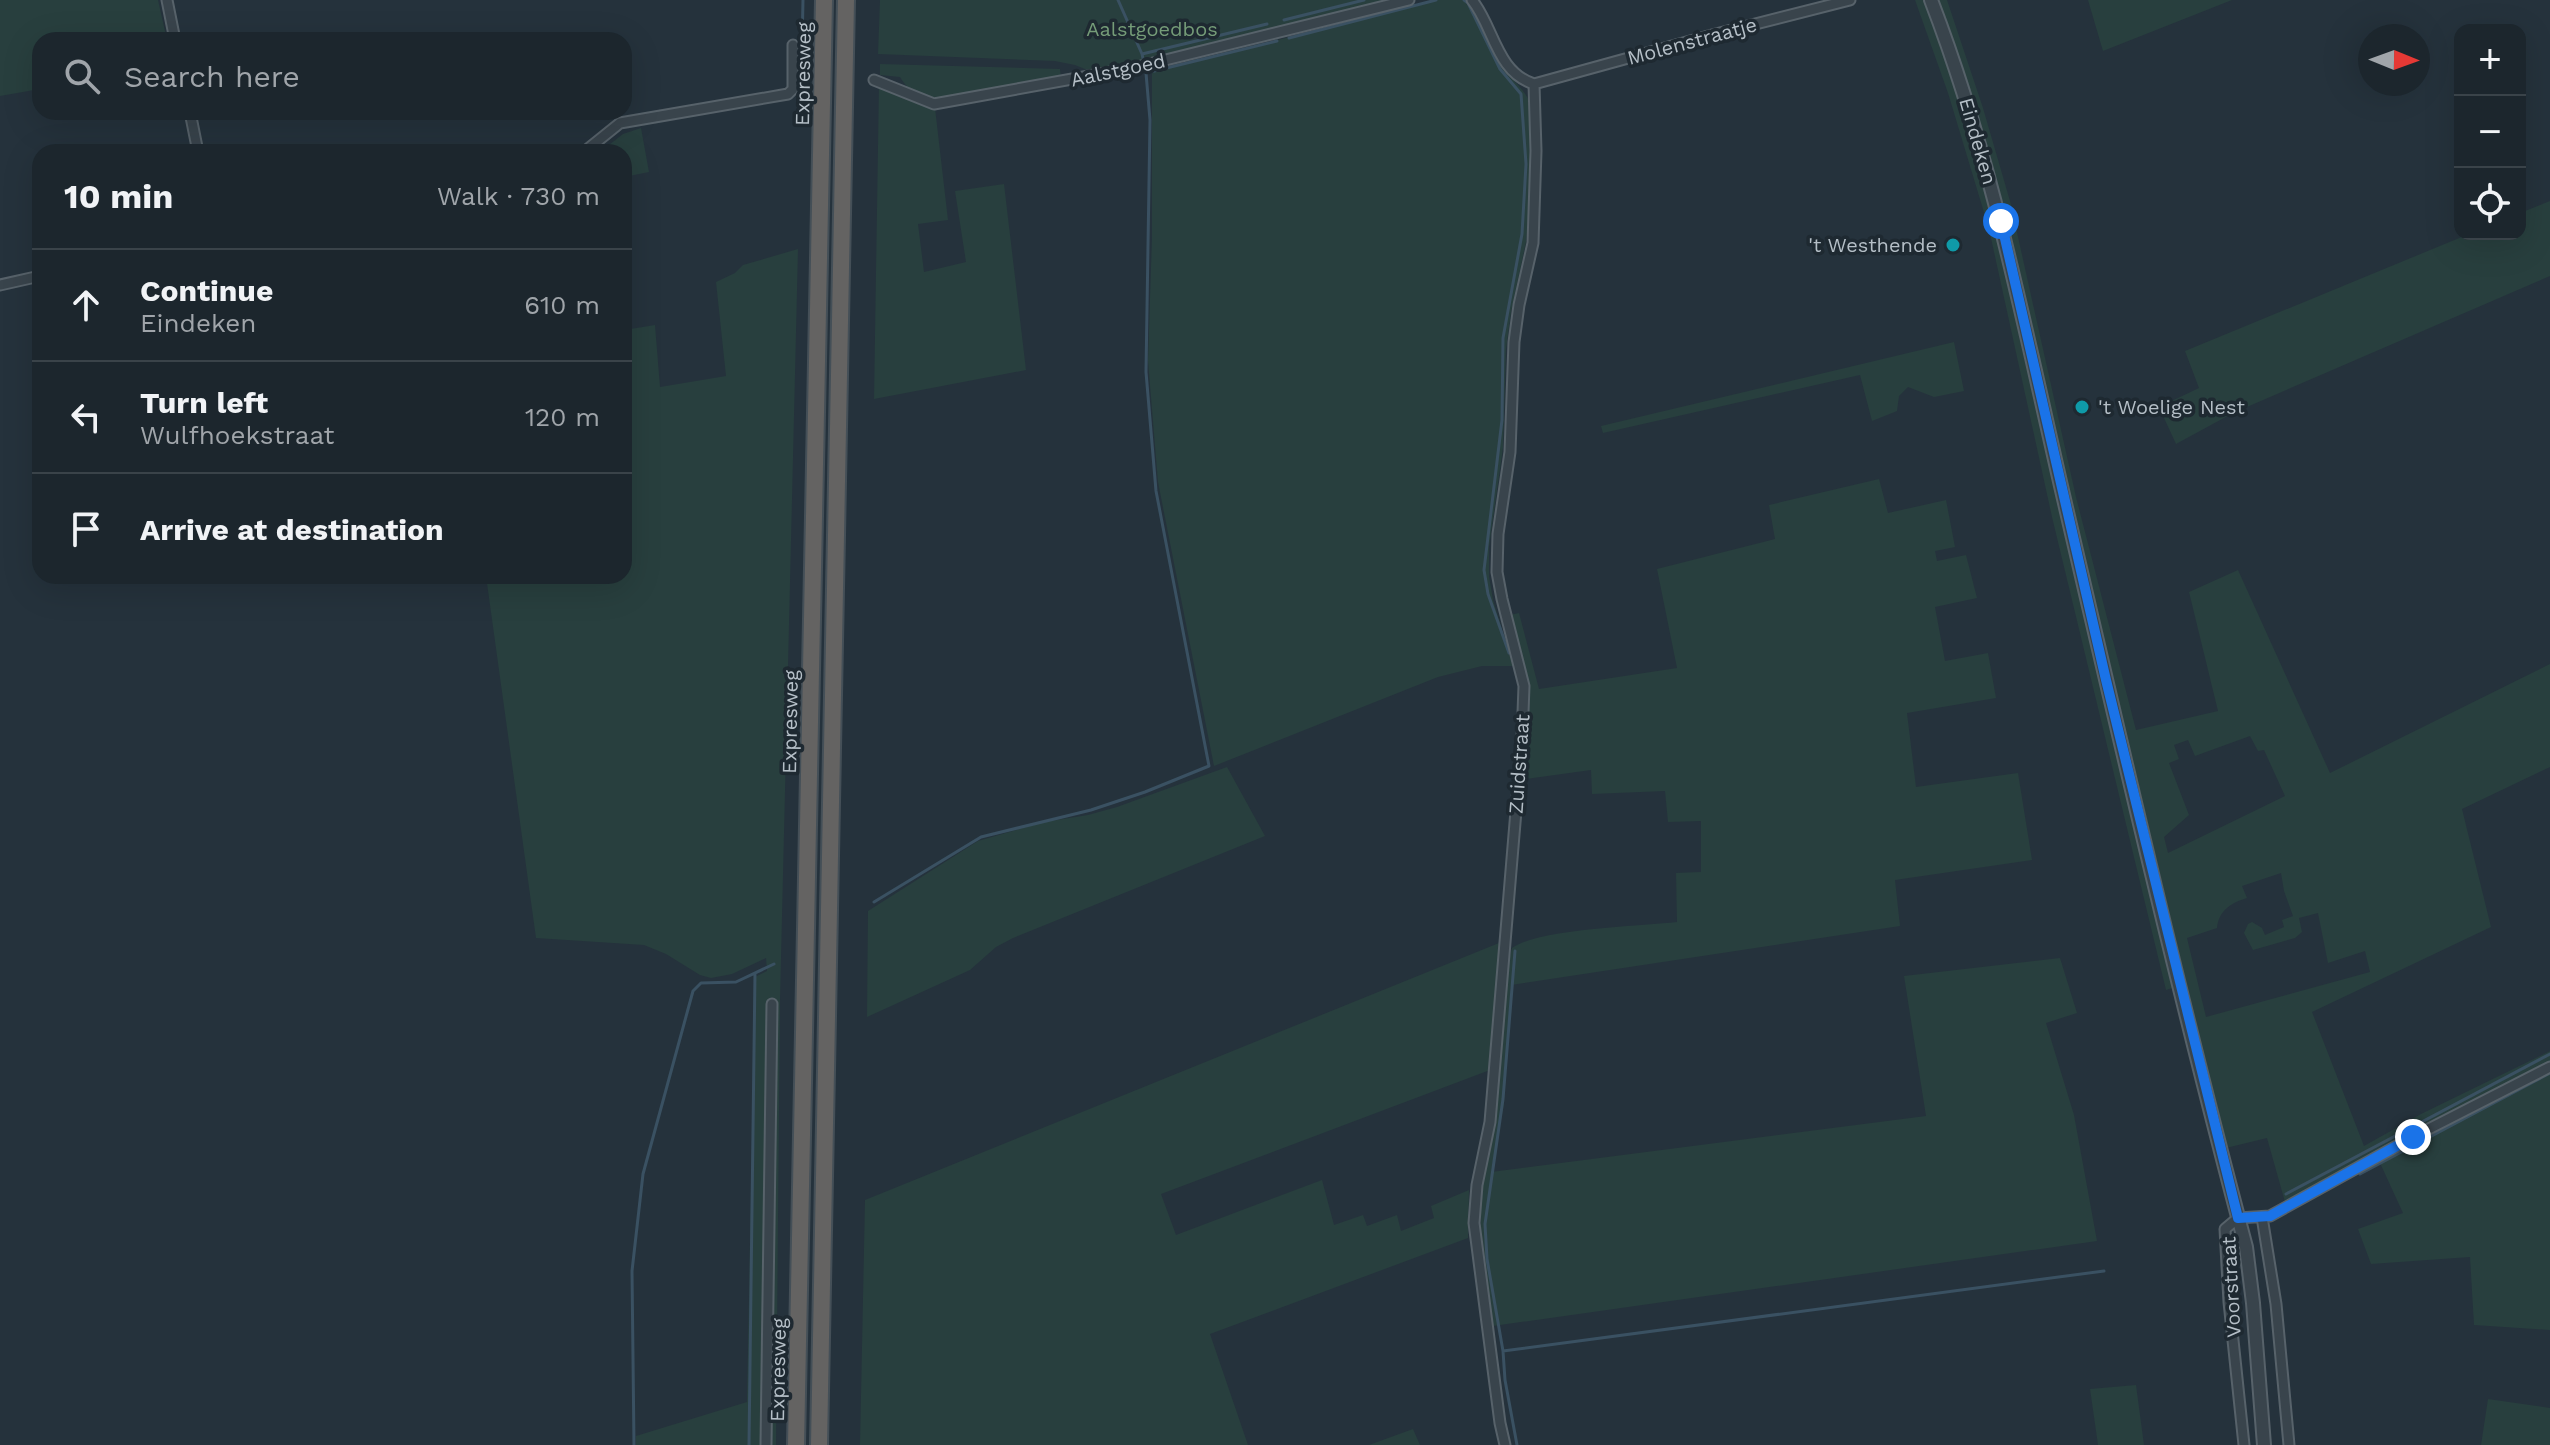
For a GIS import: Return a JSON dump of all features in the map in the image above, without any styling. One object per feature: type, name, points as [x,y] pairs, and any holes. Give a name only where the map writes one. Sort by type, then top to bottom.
[{"type":"highway","name":"Expresweg","points":[[796,1445],[824,0]]},
{"type":"highway","name":"Expresweg","points":[[819,1445],[846,0]]},
{"type":"street","points":[[167,0],[173,32]]},
{"type":"street","name":"Aalstgoed","points":[[874,80],[934,104],[1133,68],[1409,0]]},
{"type":"street","points":[[1472,0],[1509,68],[1522,80],[1534,84]]},
{"type":"street","name":"Molenstraatje","points":[[1534,84],[1850,0]]},
{"type":"street","name":"Eindeken","points":[[1931,0],[1957,71],[2001,221],[2106,680],[2238,1218]]},
{"type":"street","points":[[594,144],[620,123],[788,94],[793,89],[793,45]]},
{"type":"street","name":"Zuidstraat","points":[[1505,1445],[1474,1223],[1477,1185],[1490,1122],[1522,739],[1524,686],[1497,572],[1498,534],[1510,452],[1514,342],[1533,243],[1536,164],[1534,84]]},
{"type":"street","points":[[192,120],[196,144]]},
{"type":"street","points":[[0,285],[32,278]]},
{"type":"street","points":[[766,1445],[772,1004]]},
{"type":"street","points":[[2238,1218],[2270,1216],[2413,1137],[2550,1067]]},
{"type":"street","name":"Voorstraat","points":[[2262,1217],[2276,1304],[2289,1445]]},
{"type":"street","name":"Voorstraat","points":[[2244,1445],[2229,1302],[2225,1229],[2238,1218],[2246,1247],[2253,1303],[2264,1445]]},
{"type":"green space","points":[[0,0],[158,0],[165,32],[32,32],[32,90],[0,96]]},
{"type":"green space","name":"Aalstgoedbos","points":[[880,0],[1390,0],[1134,64],[1090,71],[1055,61],[878,54]]},
{"type":"green space","points":[[1435,0],[1463,0],[1466,3],[1494,56],[1530,103],[1529,212],[1506,349],[1503,448],[1489,547],[1493,600],[1513,666],[1482,666],[1438,677],[1214,766],[1158,482],[1148,361],[1152,72]]},
{"type":"green space","points":[[1915,0],[1926,0],[1948,61],[1996,223],[2022,349],[2175,987],[2166,990],[2052,517],[1989,229],[1948,93]]},
{"type":"green space","points":[[1937,0],[1947,0],[2010,201],[2076,497],[2136,730],[2218,711],[2189,592],[2238,570],[2330,773],[2550,664],[2550,767],[2462,809],[2491,927],[2312,1012],[2364,1146],[2421,1114],[2550,1051],[2550,1061],[2285,1202],[2267,1138],[2226,1148],[2042,385],[2000,193]],"holes":[[[2250,736],[2258,751],[2264,750],[2285,796],[2168,853],[2164,837],[2189,815],[2169,763],[2179,759],[2174,745],[2188,740],[2195,756]],[[2281,873],[2293,916],[2282,920],[2284,927],[2265,935],[2262,928],[2252,922],[2248,924],[2244,933],[2253,950],[2295,938],[2302,932],[2299,918],[2318,913],[2328,963],[2365,951],[2370,972],[2206,1017],[2187,938],[2217,928],[2220,916],[2227,908],[2247,898],[2242,886]]]},
{"type":"green space","points":[[2088,0],[2232,0],[2103,51]]},
{"type":"green space","points":[[880,64],[1060,69],[1061,78],[935,99],[914,92],[900,77],[880,75]]},
{"type":"green space","points":[[879,83],[904,98],[935,108],[948,220],[918,224],[924,272],[966,262],[955,191],[1004,184],[1026,370],[874,399]]},
{"type":"green space","points":[[641,128],[649,172],[632,175],[632,144],[610,144],[623,134]]},
{"type":"green space","points":[[2550,201],[2550,276],[2233,413],[2176,444],[2159,407],[2199,388],[2185,351],[2454,240],[2526,240],[2526,211]]},
{"type":"green space","points":[[798,249],[780,1000],[776,1445],[636,1445],[636,1436],[747,1402],[755,977],[767,971],[766,958],[732,974],[711,978],[644,945],[536,938],[487,584],[632,584],[632,329],[655,325],[660,387],[726,376],[716,282],[735,273],[743,265]]},
{"type":"green space","points":[[1954,342],[1964,391],[1934,397],[1908,387],[1899,396],[1897,411],[1872,421],[1860,375],[1603,433],[1601,426]]},
{"type":"green space","points":[[1879,479],[1888,513],[1946,500],[1955,547],[1935,551],[1937,561],[1966,555],[1977,598],[1935,607],[1945,661],[1988,653],[1996,698],[1907,713],[1916,787],[2018,773],[2032,860],[1895,880],[1900,926],[1511,985],[1504,1104],[1491,1172],[1926,1116],[1904,976],[2060,958],[2077,1013],[2046,1023],[2074,1115],[2097,1241],[1493,1326],[1481,1249],[1480,1197],[1497,1105],[1508,963],[1512,948],[1544,936],[1566,932],[1677,922],[1676,873],[1701,872],[1701,821],[1668,822],[1665,791],[1592,794],[1591,770],[1526,779],[1529,691],[1510,615],[1519,613],[1539,689],[1677,668],[1657,569],[1775,539],[1769,505]]},
{"type":"green space","points":[[1227,767],[1265,836],[1013,938],[996,947],[970,970],[867,1017],[868,911],[978,841],[1044,822],[1117,807]]},
{"type":"green space","points":[[1499,943],[1490,1070],[1161,1194],[1176,1235],[1322,1180],[1334,1225],[1363,1215],[1367,1226],[1397,1215],[1401,1231],[1434,1218],[1431,1206],[1469,1190],[1468,1238],[1210,1334],[1248,1445],[860,1445],[865,1200]]},
{"type":"green space","points":[[2550,1074],[2550,1330],[2474,1325],[2470,1257],[2371,1264],[2358,1229],[2403,1213],[2380,1163],[2481,1107]]},
{"type":"green space","points":[[2136,1385],[2144,1445],[2098,1445],[2090,1389]]},
{"type":"green space","points":[[2488,1399],[2550,1408],[2550,1445],[2481,1445]]},
{"type":"green space","points":[[1413,1429],[1420,1445],[1369,1445]]},
{"type":"waterway","points":[[801,96],[803,0]]},
{"type":"waterway","points":[[874,902],[981,837],[1091,810],[1209,766],[1156,491],[1146,372],[1150,120],[1142,54],[1118,0]]},
{"type":"waterway","points":[[1284,20],[1364,0]]},
{"type":"waterway","points":[[1289,38],[1436,0]]},
{"type":"waterway","points":[[1464,0],[1500,69],[1521,94],[1526,164],[1522,234],[1503,338],[1502,420],[1484,570],[1488,594],[1509,653]]},
{"type":"waterway","points":[[1142,54],[1267,24]]},
{"type":"waterway","points":[[1146,73],[1277,41]]},
{"type":"waterway","points":[[1503,1351],[1487,1259],[1485,1224],[1503,1099],[1515,951]]},
{"type":"waterway","points":[[634,1445],[632,1271],[643,1174],[693,991],[701,983],[736,982],[774,964]]},
{"type":"waterway","points":[[749,1445],[755,973]]},
{"type":"waterway","points":[[2286,1194],[2550,1054]]},
{"type":"waterway","points":[[2360,1174],[2550,1073]]},
{"type":"waterway","points":[[1517,1445],[1503,1351],[2104,1271]]},
{"type":"place","name":"'t Westhende","points":[[1953,245]]},
{"type":"place","name":"'t Woelige Nest","points":[[2082,407]]},
{"type":"route","points":[[2001,221],[2106,680],[2238,1218],[2270,1216],[2413,1137]]}]
